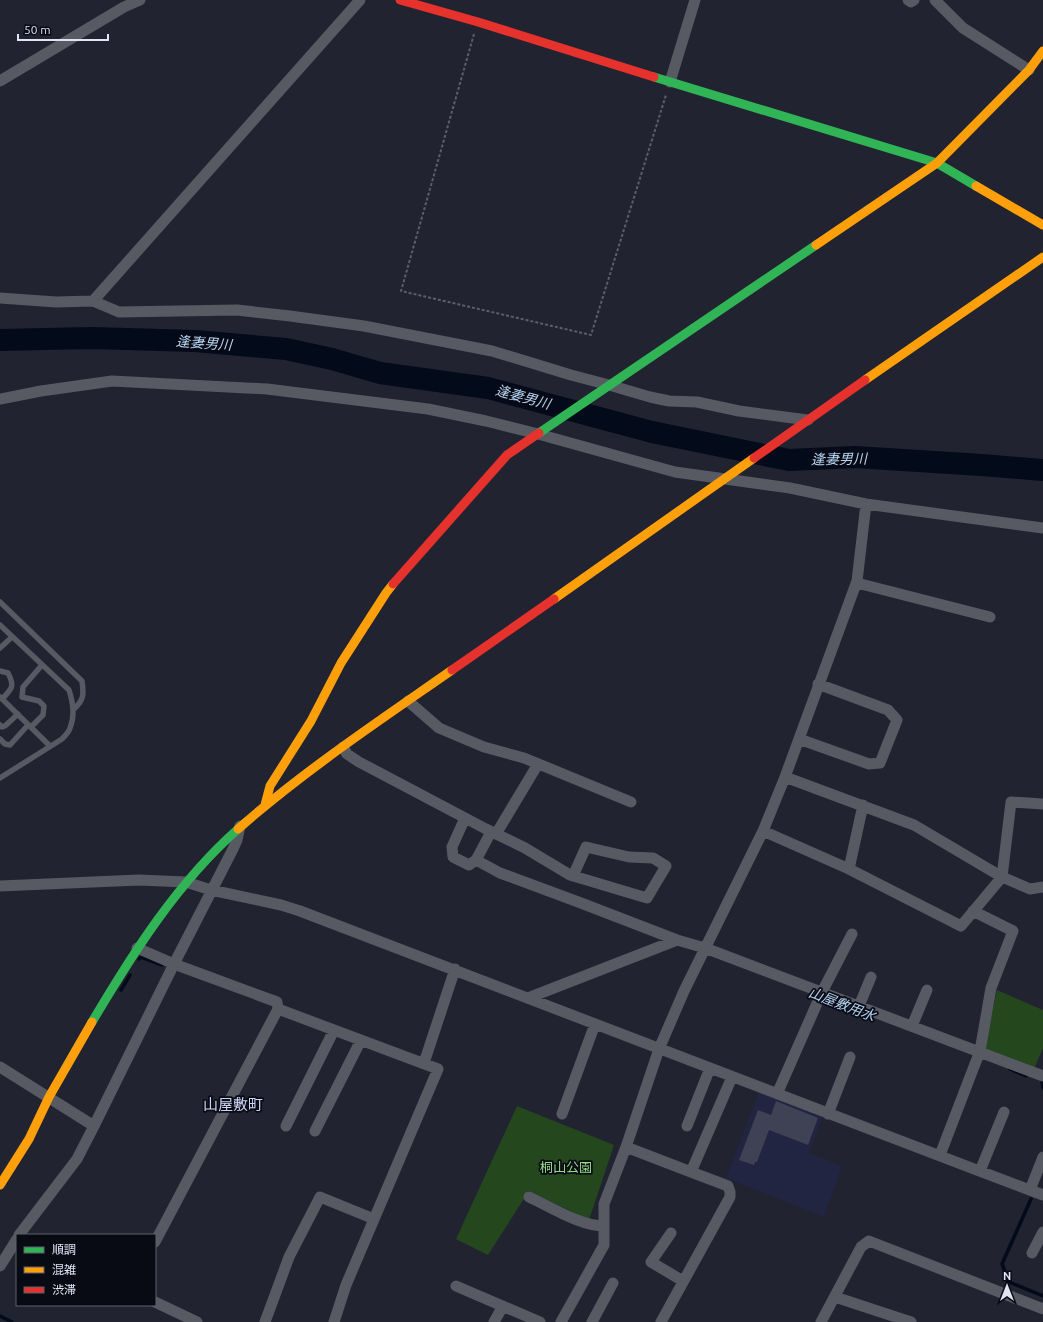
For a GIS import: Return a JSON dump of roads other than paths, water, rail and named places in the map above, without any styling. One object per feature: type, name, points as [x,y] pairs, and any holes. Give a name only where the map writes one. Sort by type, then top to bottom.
[{"type":"street","points":[[0,81],[124,7],[140,0]]},
{"type":"street","points":[[93,301],[360,0]]},
{"type":"street","points":[[400,0],[478,22],[937,163],[1043,225]]},
{"type":"street","points":[[670,82],[695,0]]},
{"type":"street","points":[[908,0],[911,2],[914,0]]},
{"type":"street","points":[[935,0],[963,28],[1029,70]]},
{"type":"street","points":[[266,805],[270,786],[310,721],[341,663],[386,593],[507,455],[937,163],[1029,70],[1043,50]]},
{"type":"street","points":[[0,1185],[29,1139],[49,1097],[117,980],[138,948],[186,882],[240,826],[303,775],[1043,257]]},
{"type":"street","points":[[0,298],[56,302],[93,301],[119,312],[238,310],[364,326],[492,351],[650,397],[669,401],[697,402],[804,423]]},
{"type":"street","points":[[0,399],[41,391],[112,381],[196,384],[267,389],[428,409],[540,432],[675,472],[728,477],[866,504],[1043,528]]},
{"type":"street","points":[[561,1322],[604,1245],[604,1204],[626,1147],[659,1049],[684,991],[763,832],[785,777],[856,582],[866,504]]},
{"type":"street","points":[[856,582],[990,617]]},
{"type":"street","points":[[799,739],[869,764],[880,763],[896,720],[888,710],[818,684]]},
{"type":"street","points":[[408,701],[439,728],[484,748],[524,758],[632,802]]},
{"type":"street","points":[[343,747],[347,754],[359,762],[525,848],[573,876],[647,898],[666,866],[653,858],[629,858],[586,847],[573,876]]},
{"type":"street","points":[[465,818],[452,847],[453,857],[469,865],[476,860],[538,764]]},
{"type":"street","points":[[785,777],[914,825],[1002,877],[1030,889],[1043,887]]},
{"type":"street","points":[[763,832],[849,869],[961,926],[1002,877],[1011,802],[1043,804]]},
{"type":"street","points":[[849,869],[863,805]]},
{"type":"street","points":[[21,1234],[77,1159],[211,890],[235,845],[240,826]]},
{"type":"street","points":[[476,860],[500,873],[562,895],[677,940],[705,948],[1043,1076]]},
{"type":"street","points":[[0,886],[139,880],[186,882],[211,890],[281,905],[455,969],[828,1114],[1043,1195]]},
{"type":"street","points":[[940,1155],[980,1051],[991,988],[1013,931],[973,911]]},
{"type":"street","points":[[777,1094],[822,992],[852,934]]},
{"type":"street","points":[[528,998],[677,940]]},
{"type":"street","points":[[138,948],[174,964],[277,1002],[278,1009],[156,1240]]},
{"type":"street","points":[[424,1063],[455,969]]},
{"type":"street","points":[[859,1006],[871,977]]},
{"type":"street","points":[[912,1026],[927,990]]},
{"type":"street","points":[[278,1009],[438,1069],[346,1285],[334,1322]]},
{"type":"street","points":[[562,1114],[595,1024]]},
{"type":"street","points":[[286,1126],[334,1030]]},
{"type":"street","points":[[316,1131],[361,1040]]},
{"type":"street","points":[[828,1114],[850,1057]]},
{"type":"street","points":[[0,1067],[94,1126]]},
{"type":"street","points":[[687,1126],[710,1068]]},
{"type":"street","points":[[691,1172],[732,1077]]},
{"type":"street","points":[[980,1171],[1004,1112]]},
{"type":"street","points":[[626,1147],[728,1186],[730,1192],[730,1197],[661,1322]]},
{"type":"street","points":[[1030,1190],[1043,1157]]},
{"type":"street","points":[[265,1322],[289,1257],[320,1197],[374,1219]]},
{"type":"street","points":[[529,1197],[584,1223],[604,1226]]},
{"type":"street","points":[[1032,1253],[1043,1232]]},
{"type":"street","points":[[671,1233],[651,1262],[684,1281]]},
{"type":"street","points":[[0,1266],[16,1241]]},
{"type":"street","points":[[821,1322],[862,1247],[868,1241],[1043,1309]]},
{"type":"street","points":[[592,1322],[613,1283]]},
{"type":"street","points":[[456,1286],[540,1322]]},
{"type":"street","points":[[835,1297],[911,1322]]},
{"type":"street","points":[[156,1302],[197,1322]]},
{"type":"street","points":[[494,1322],[503,1306]]},
{"type":"lane","points":[[0,602],[82,681],[83,696],[81,702],[73,710]]},
{"type":"lane","points":[[0,625],[69,690],[73,710],[70,729],[62,738],[0,778]]},
{"type":"lane","points":[[0,648],[12,636]]},
{"type":"lane","points":[[0,739],[5,744],[10,745],[43,715],[44,706],[39,701],[22,697],[23,687],[42,664]]},
{"type":"lane","points":[[0,671],[8,673],[12,681],[12,685],[1,698],[50,746]]},
{"type":"lane","points":[[0,725],[2,727],[5,726],[18,714]]},
{"type":"waterway","name":"逢妻男川","points":[[0,340],[92,338],[195,341],[286,349],[332,359],[380,373],[488,388],[652,432],[789,460],[855,457],[1043,470]]},
{"type":"waterway","points":[[139,959],[141,957],[162,965]]},
{"type":"waterway","points":[[121,990],[130,975]]},
{"type":"waterway","name":"山屋敷用水","points":[[1010,1069],[1026,1076]]},
{"type":"waterway","name":"山屋敷用水","points":[[1042,1081],[1043,1088]]},
{"type":"waterway","name":"山屋敷用水","points":[[1031,1199],[1002,1264],[1009,1282],[1043,1296]]},
{"type":"waterway","points":[[0,1316],[12,1322]]},
{"type":"district","name":"山屋敷町","points":[[233,1105]]},
{"type":"park label","name":"桐山公園","points":[[566,1167]]}]
